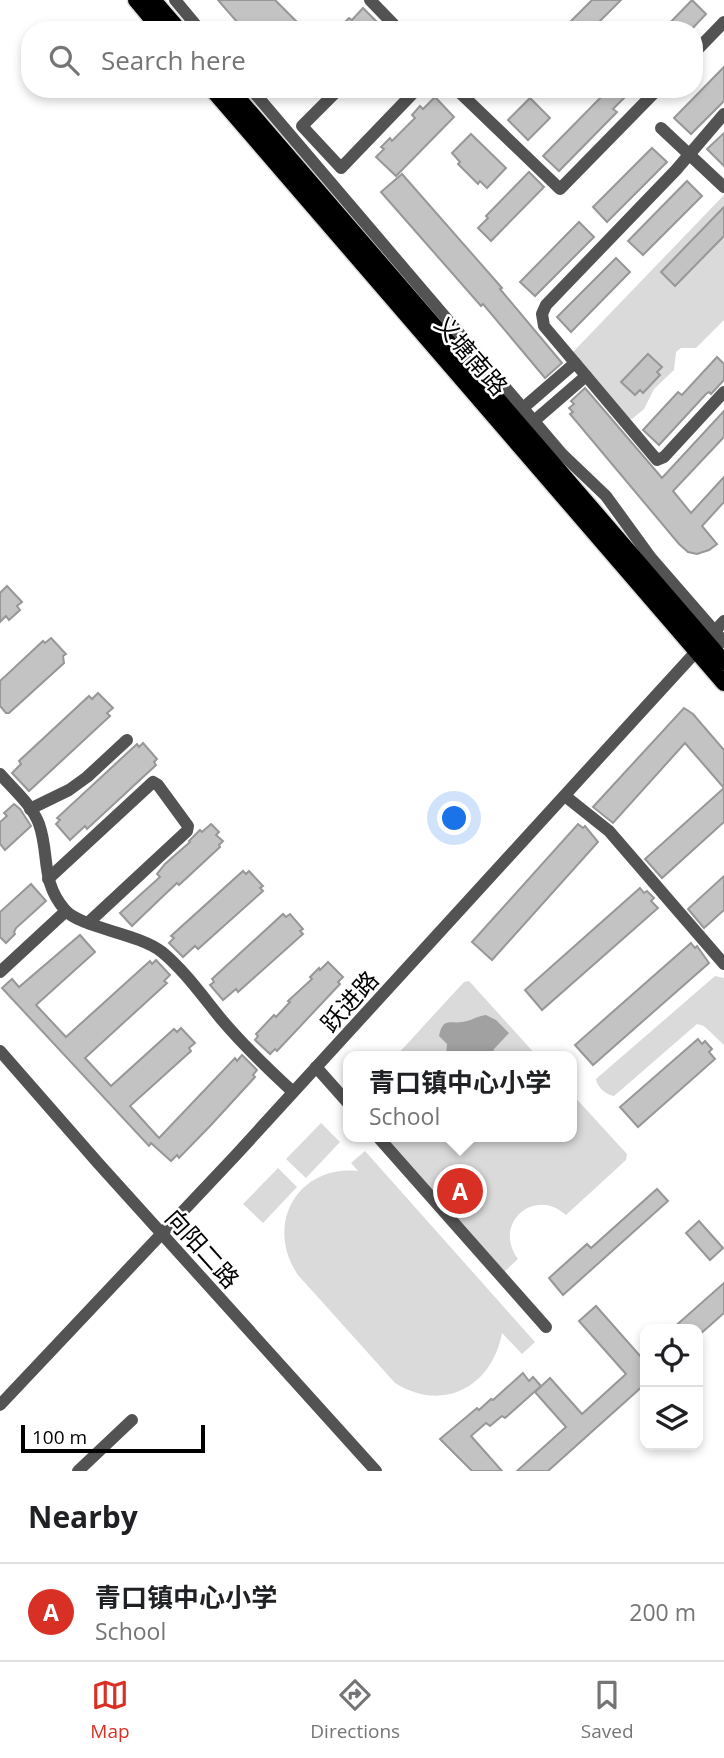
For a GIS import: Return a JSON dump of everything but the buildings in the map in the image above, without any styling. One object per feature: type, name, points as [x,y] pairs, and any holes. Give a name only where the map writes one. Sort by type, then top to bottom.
[{"type":"main road","points":[[136,0],[154,21]]},
{"type":"main road","points":[[153,0],[171,21]]},
{"type":"main road","name":"义塘南路","points":[[220,98],[705,641]]},
{"type":"main road","name":"义塘南路","points":[[239,98],[304,164],[705,641]]},
{"type":"main road","points":[[705,641],[724,662]]},
{"type":"main road","points":[[705,641],[724,683]]},
{"type":"street","points":[[174,0],[192,21]]},
{"type":"street","points":[[370,0],[390,21]]},
{"type":"street","points":[[703,44],[724,22]]},
{"type":"street","points":[[257,98],[304,164],[561,453],[606,496],[651,558],[705,641],[724,642]]},
{"type":"street","points":[[330,98],[302,126],[341,167],[408,98]]},
{"type":"street","points":[[465,98],[560,189],[649,98]]},
{"type":"street","points":[[724,114],[543,310],[542,320],[544,326],[657,460],[664,457],[724,392]]},
{"type":"street","points":[[661,128],[724,187]]},
{"type":"street","points":[[304,164],[321,146]]},
{"type":"street","points":[[523,408],[575,363]]},
{"type":"street","points":[[534,421],[586,376]]},
{"type":"street","name":"跃进路","points":[[0,1405],[293,1093],[724,621]]},
{"type":"street","points":[[30,809],[69,790],[88,777],[127,740]]},
{"type":"street","points":[[0,774],[30,809],[39,824],[48,879],[53,892],[69,915],[146,942],[161,951],[261,1063],[293,1093]]},
{"type":"street","points":[[48,879],[153,782],[158,785],[188,826],[187,831],[89,922]]},
{"type":"street","points":[[565,796],[609,831],[724,964]]},
{"type":"street","points":[[0,972],[66,911]]},
{"type":"street","name":"向阳二路","points":[[0,1051],[368,1468]]},
{"type":"street","points":[[316,1068],[343,1098]]},
{"type":"street","points":[[382,1142],[546,1326]]},
{"type":"street","points":[[78,1471],[132,1420]]},
{"type":"shaded area","points":[[724,195],[724,320],[696,348],[681,348],[676,352],[674,370],[654,389],[644,409],[632,419],[628,418],[573,352]]},
{"type":"shaded area","points":[[715,976],[724,978],[724,1045],[704,1026],[697,1024],[614,1096],[602,1090],[596,1079]]},
{"type":"shaded area","points":[[469,981],[532,1051],[401,1051],[464,982]]},
{"type":"shaded area","points":[[486,1015],[496,1020],[509,1033],[493,1051],[446,1051],[447,1044],[439,1036],[443,1026]]},
{"type":"shaded area","points":[[577,1099],[627,1154],[626,1160],[566,1215],[554,1207],[541,1205],[520,1213],[513,1222],[510,1233],[511,1246],[518,1259],[504,1272],[390,1142],[577,1142]]},
{"type":"shaded area","points":[[321,1123],[340,1142],[306,1178],[286,1159]]},
{"type":"shaded area","points":[[365,1151],[535,1342],[522,1354],[502,1333],[488,1368],[463,1390],[447,1395],[431,1395],[413,1392],[395,1383],[298,1275],[288,1256],[284,1237],[292,1202],[303,1188],[318,1178],[337,1172],[358,1171],[351,1163]]},
{"type":"shaded area","points":[[278,1168],[297,1187],[263,1223],[243,1204]]},
{"type":"place","name":"青口镇中心小学","points":[[460,1191]]}]
